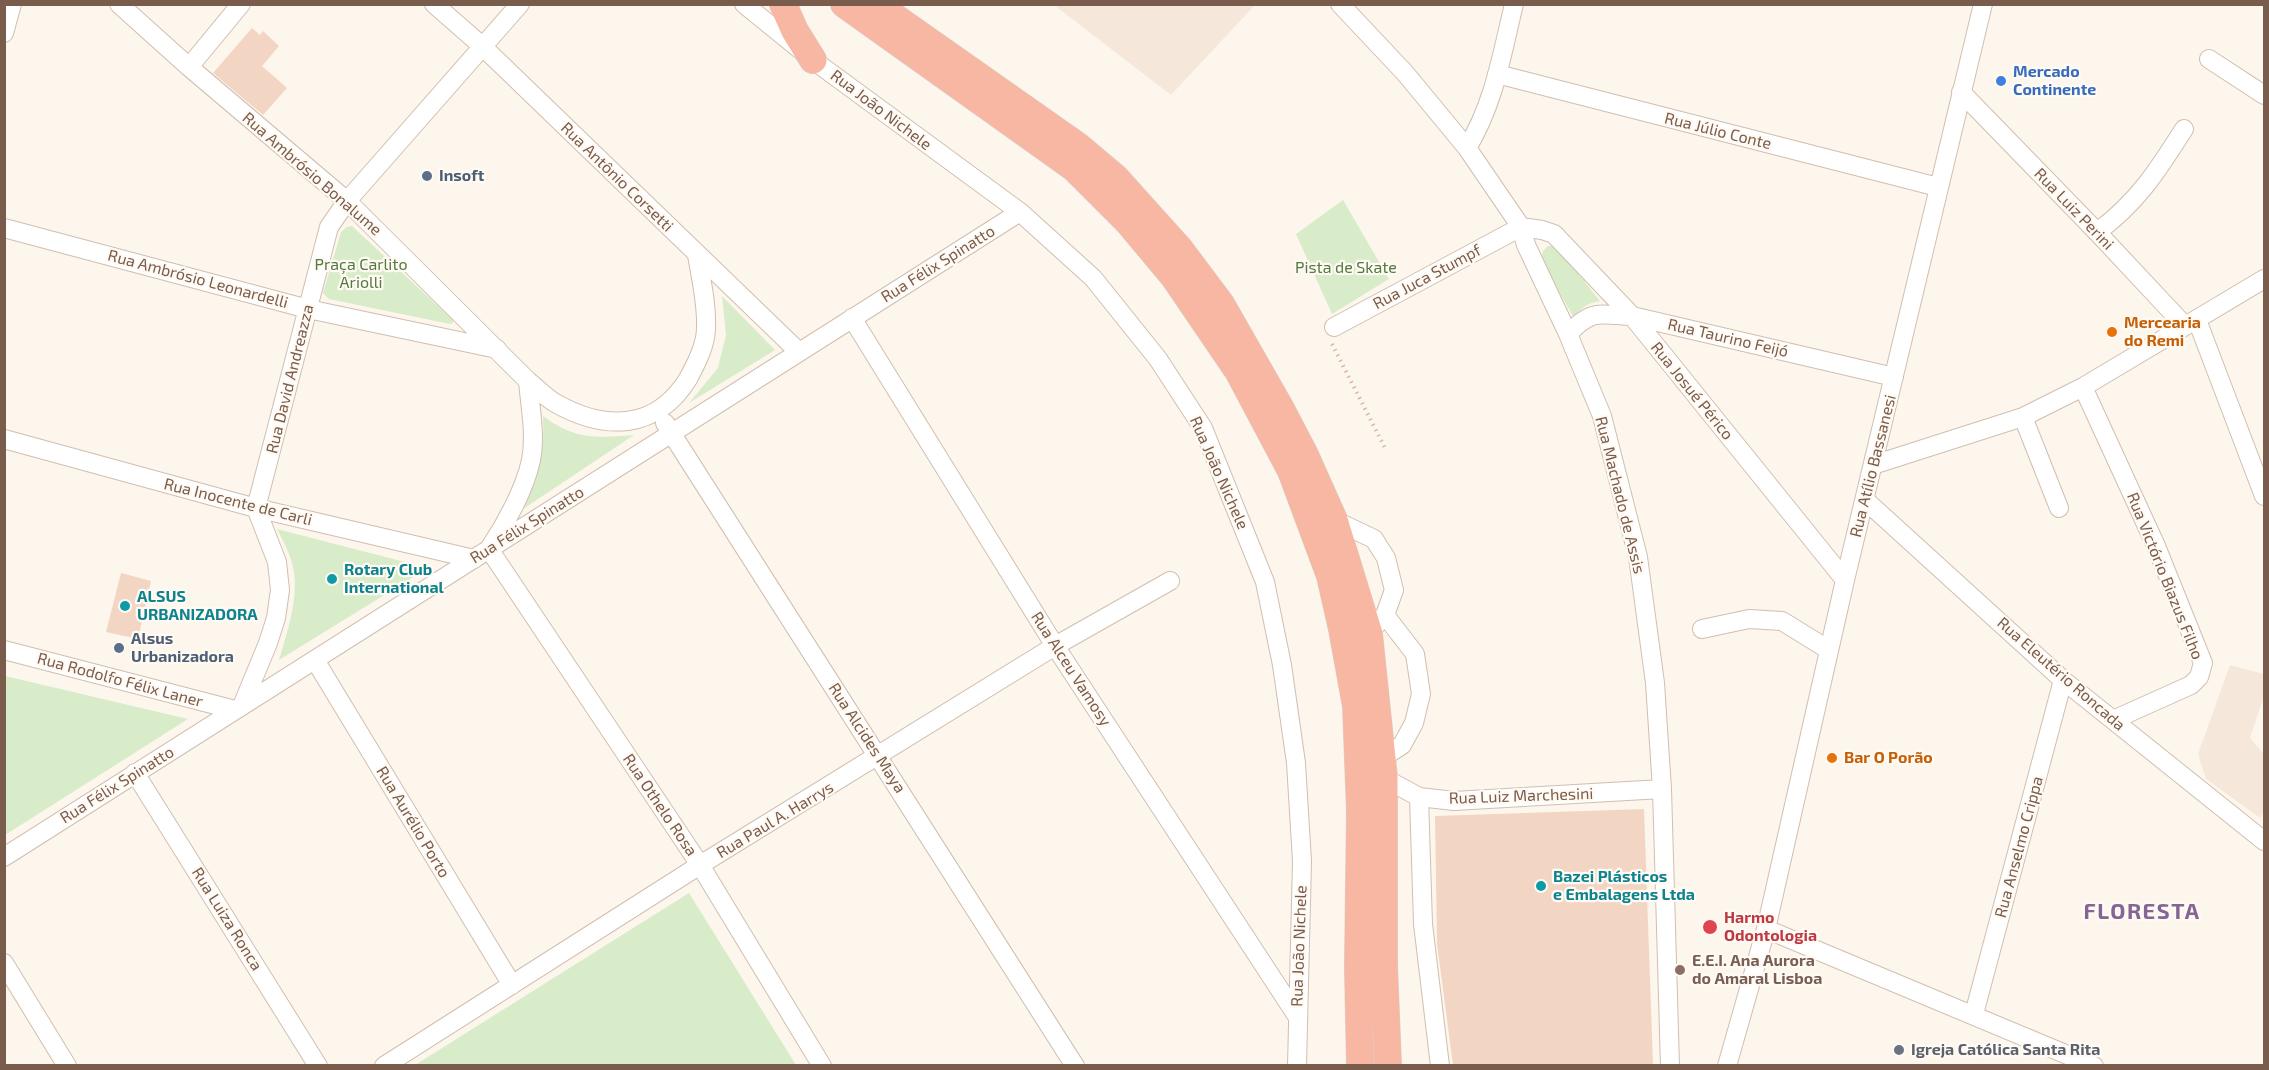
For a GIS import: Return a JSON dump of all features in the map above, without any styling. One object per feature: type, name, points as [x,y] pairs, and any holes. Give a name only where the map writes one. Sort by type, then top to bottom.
[{"type":"highway","points":[[783,4],[795,31],[813,60]]},
{"type":"highway","points":[[844,4],[1074,168],[1113,206],[1174,277],[1238,371],[1292,471],[1330,576],[1356,706],[1360,811],[1371,967],[1388,1065]]},
{"type":"highway","points":[[876,4],[1078,146],[1116,178],[1179,248],[1221,304],[1251,354],[1305,455],[1377,624],[1383,768],[1371,967],[1360,1065]]},
{"type":"highway","points":[[1344,1065],[1371,967]]},
{"type":"highway","points":[[1371,967],[1405,1065]]},
{"type":"street","points":[[4,33],[12,4]]},
{"type":"street","name":"Rua Ambrósio Bonalume","points":[[119,4],[189,67],[347,201],[528,381],[554,402],[580,415],[610,422],[639,420],[658,411],[679,393],[696,364],[706,330],[705,304],[697,255]]},
{"type":"street","points":[[189,67],[241,4]]},
{"type":"street","name":"Rua Antônio Corsetti","points":[[434,4],[482,46],[799,352]]},
{"type":"street","name":"Rua David Andreazza","points":[[256,508],[329,227],[347,201],[520,4]]},
{"type":"street","name":"Rua João Nichele","points":[[744,4],[813,60],[1020,212],[1093,278],[1158,359],[1203,428],[1265,582],[1282,665],[1296,763],[1302,861],[1297,1065]]},
{"type":"street","name":"Rua Machado de Assis","points":[[1340,4],[1405,73],[1467,148],[1521,227],[1530,256],[1568,334],[1602,416],[1638,557],[1655,683],[1662,789],[1670,1065]]},
{"type":"street","points":[[1467,148],[1485,112],[1514,4]]},
{"type":"street","name":"Rua Atílio Bassanesi","points":[[1727,1065],[1766,929],[1845,580],[1983,4]]},
{"type":"street","points":[[2209,59],[2265,95]]},
{"type":"street","name":"Rua Júlio Conte","points":[[1497,74],[1938,187]]},
{"type":"street","name":"Rua Luiz Perini","points":[[1961,92],[2097,232],[2191,323]]},
{"type":"street","points":[[2097,232],[2116,218],[2142,192],[2184,129]]},
{"type":"street","name":"Rua Félix Spinatto","points":[[4,857],[1020,212]]},
{"type":"street","name":"Rua Josué Périco","points":[[1521,227],[1554,234],[1632,316],[1845,580]]},
{"type":"street","name":"Rua Juca Stumpf","points":[[1334,327],[1521,227]]},
{"type":"street","name":"Rua Ambrósio Leonardelli","points":[[4,228],[308,309],[497,349]]},
{"type":"street","points":[[1873,465],[2023,417],[2083,387],[2265,279]]},
{"type":"street","name":"Rua Taurino Feijó","points":[[1568,334],[1591,315],[1632,316],[1894,377]]},
{"type":"street","name":"Rua Alceu Vamosy","points":[[852,318],[1055,646],[1297,1016]]},
{"type":"street","points":[[2191,323],[2265,496]]},
{"type":"street","points":[[482,554],[505,526],[531,460],[533,435],[528,381]]},
{"type":"street","name":"Rua Victório Biazus Filho","points":[[2083,387],[2156,546],[2203,663],[2199,677],[2191,685],[2113,720]]},
{"type":"street","name":"Rua Alcides Maya","points":[[658,411],[1075,1065]]},
{"type":"street","points":[[2023,417],[2059,508]]},
{"type":"street","name":"Rua Inocente de Carli","points":[[4,439],[256,508],[482,554]]},
{"type":"street","name":"Rua Eleutério Roncada","points":[[1865,500],[2063,680],[2265,841]]},
{"type":"street","points":[[238,708],[268,643],[276,618],[280,590],[277,562],[256,508]]},
{"type":"street","points":[[1334,520],[1374,539],[1386,558],[1394,590],[1377,624],[1415,654],[1421,694],[1414,723],[1383,768]]},
{"type":"street","name":"Rua Othelo Rosa","points":[[482,554],[700,865],[822,1065]]},
{"type":"street","name":"Rua Paul A. Harrys","points":[[384,1065],[700,865],[1055,646],[1170,581]]},
{"type":"street","points":[[1702,628],[1749,619],[1782,621],[1829,650]]},
{"type":"street","name":"Rua Rodolfo Félix Laner","points":[[4,650],[238,708]]},
{"type":"street","name":"Rua Aurélio Porto","points":[[315,660],[512,985]]},
{"type":"street","name":"Rua Anselmo Crippa","points":[[1974,1014],[2063,680]]},
{"type":"street","name":"Rua Luiz Marchesini","points":[[1383,768],[1419,797],[1454,801],[1662,789]]},
{"type":"street","name":"Rua Luiza Ronca","points":[[135,773],[318,1065]]},
{"type":"street","points":[[1419,797],[1423,924],[1440,1065]]},
{"type":"street","points":[[1766,929],[2094,1065]]},
{"type":"street","points":[[4,963],[67,1065]]},
{"type":"path","points":[[1334,327],[1331,341],[1386,448]]},
{"type":"shaded area","points":[[1054,5],[1255,5],[1171,95]]},
{"type":"shaded area","points":[[2230,665],[2264,674],[2264,696],[2250,738],[2264,754],[2264,811],[2260,818],[2206,779],[2198,754]]},
{"type":"green space","name":"Pista de Skate","points":[[1343,200],[1389,279],[1332,314],[1296,234]]},
{"type":"green space","name":"Praça Carlito Ariolli","points":[[352,226],[453,320],[453,323],[329,299],[323,293],[341,232]]},
{"type":"green space","points":[[1548,246],[1556,246],[1600,301],[1585,306],[1574,318],[1541,260],[1543,251]]},
{"type":"green space","points":[[722,296],[775,350],[689,403],[718,368],[726,335]]},
{"type":"green space","points":[[543,416],[565,430],[586,436],[634,435],[523,509],[533,487],[539,464],[543,441]]},
{"type":"green space","points":[[277,529],[428,568],[279,660],[291,617],[295,583],[291,561]]},
{"type":"green space","points":[[5,676],[188,719],[5,835]]},
{"type":"green space","points":[[689,893],[796,1065],[415,1065]]},
{"type":"building","points":[[252,28],[260,35],[263,31],[279,46],[262,66],[287,88],[263,115],[213,73]]},
{"type":"building","name":"ALSUS URBANIZADORA","points":[[121,573],[151,581],[138,639],[106,632]]},
{"type":"building","name":"Bazei Plásticos e Embalagens Ltda","points":[[1644,809],[1653,1065],[1453,1065],[1437,944],[1435,816]]},
{"type":"place","name":"Mercado Continente","points":[[2001,81]]},
{"type":"place","name":"Insoft","points":[[427,176]]},
{"type":"place","name":"Mercearia do Remi","points":[[2112,332]]},
{"type":"place","name":"Rotary Club International","points":[[332,579]]},
{"type":"place","name":"ALSUS URBANIZADORA","points":[[125,606]]},
{"type":"place","name":"Alsus Urbanizadora","points":[[119,648]]},
{"type":"place","name":"Bar O Porão","points":[[1832,758]]},
{"type":"place","name":"Bazei Plásticos e Embalagens Ltda","points":[[1541,886]]},
{"type":"place","name":"Harmo Odontologia","points":[[1710,927]]},
{"type":"place","name":"E.E.I. Ana Aurora do Amaral Lisboa","points":[[1680,970]]},
{"type":"place","name":"Igreja Católica Santa Rita","points":[[1899,1050]]},
{"type":"district","name":"FLORESTA","points":[[2142,912]]}]
